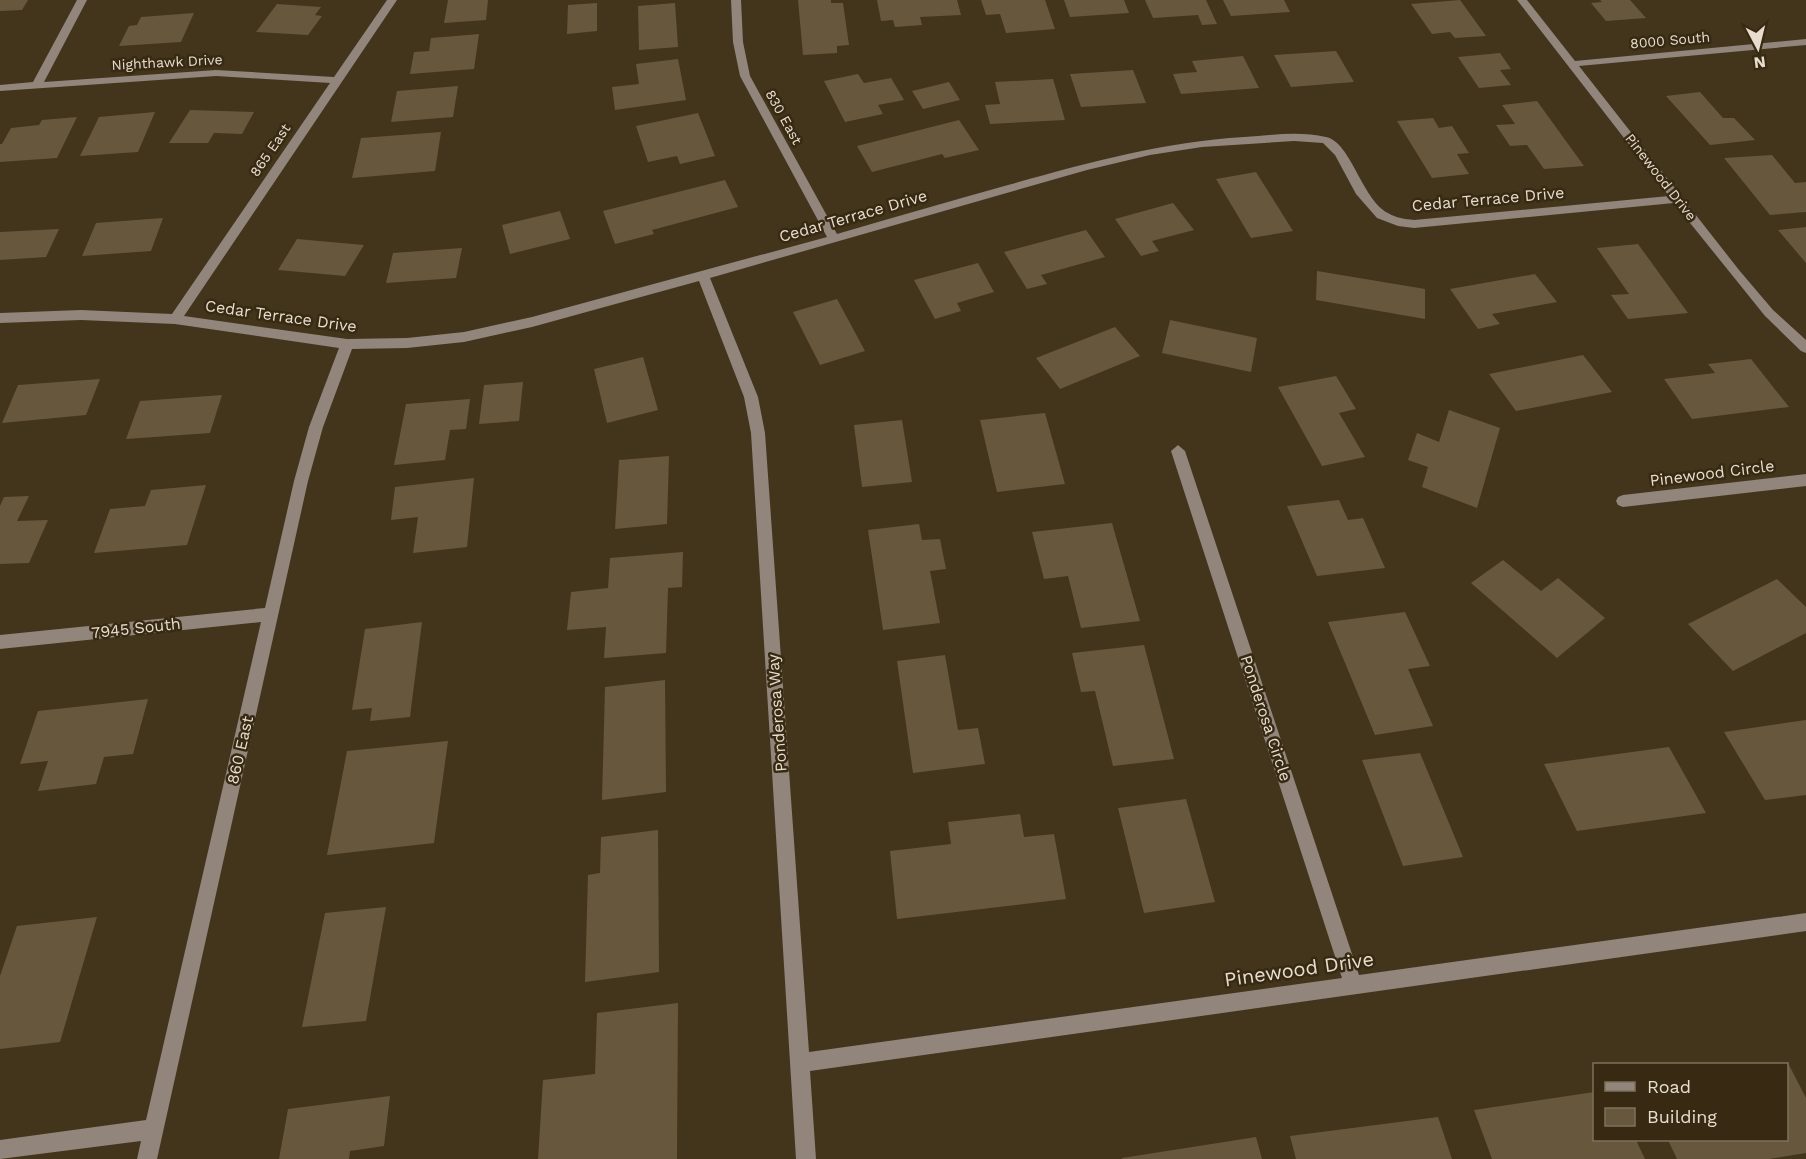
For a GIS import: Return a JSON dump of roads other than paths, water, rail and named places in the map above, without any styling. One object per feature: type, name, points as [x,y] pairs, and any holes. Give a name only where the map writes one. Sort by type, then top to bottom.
[{"type":"street","points":[[37,85],[82,0]]},
{"type":"street","name":"865 East","points":[[175,319],[392,0]]},
{"type":"street","name":"830 East","points":[[736,0],[740,60],[745,76],[834,239]]},
{"type":"street","name":"Pinewood Drive","points":[[1521,0],[1755,297],[1806,348]]},
{"type":"street","name":"8000 South","points":[[1572,64],[1806,42]]},
{"type":"street","name":"Nighthawk Drive","points":[[0,87],[216,74],[336,80]]},
{"type":"street","name":"Cedar Terrace Drive","points":[[0,318],[81,315],[175,319],[346,344],[407,343],[464,337],[532,322],[703,276],[1085,166],[1150,151],[1202,143],[1294,137],[1326,140],[1335,147],[1360,191],[1381,215],[1398,222],[1414,224],[1678,199]]},
{"type":"street","name":"Ponderosa Way","points":[[703,276],[752,397],[758,433],[806,1159]]},
{"type":"street","name":"860 East","points":[[147,1159],[313,437],[346,344]]},
{"type":"street","name":"Ponderosa Circle","points":[[1178,451],[1353,984]]},
{"type":"street","name":"Pinewood Circle","points":[[1623,501],[1806,480]]},
{"type":"street","name":"7945 South","points":[[0,642],[272,614]]},
{"type":"street","name":"Pinewood Drive","points":[[799,1063],[1806,922]]},
{"type":"street","points":[[0,1150],[154,1129]]}]
